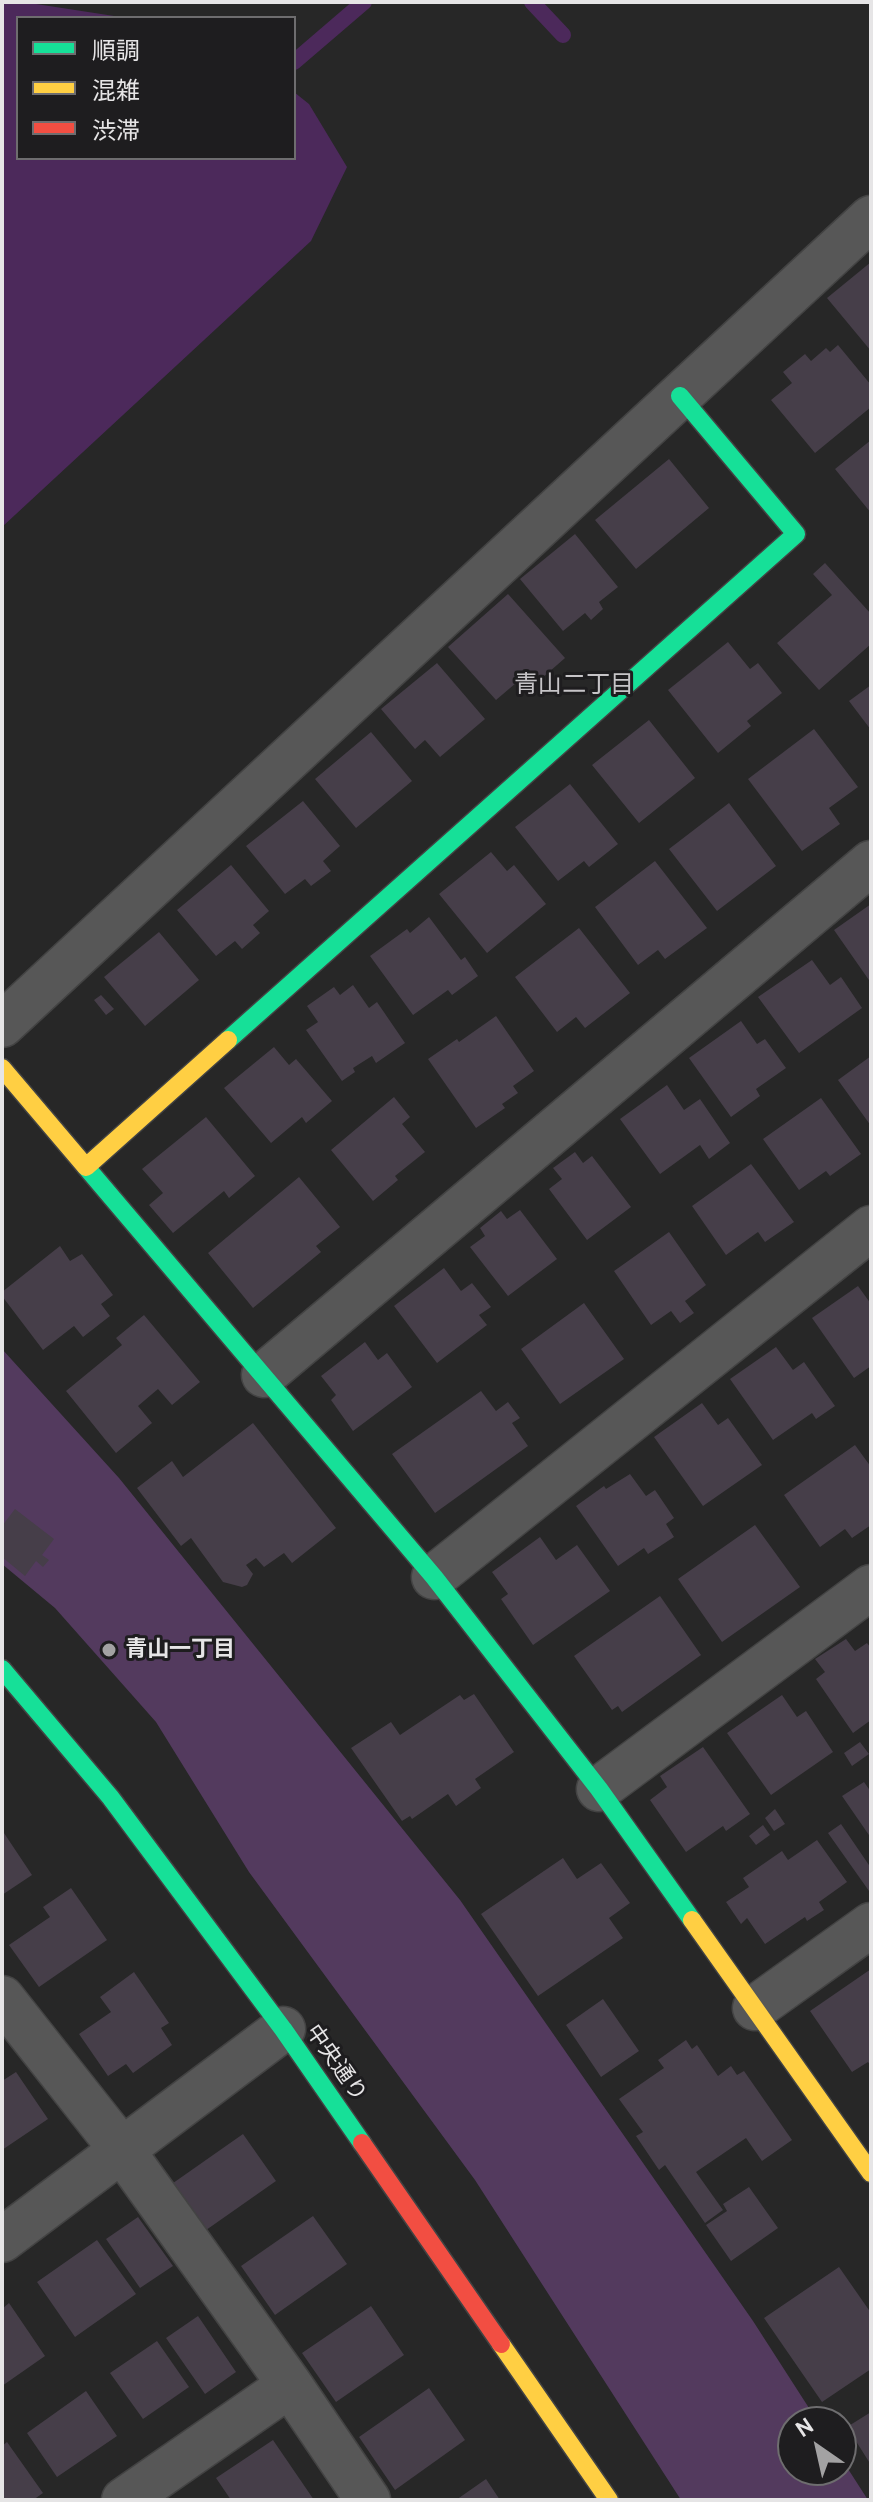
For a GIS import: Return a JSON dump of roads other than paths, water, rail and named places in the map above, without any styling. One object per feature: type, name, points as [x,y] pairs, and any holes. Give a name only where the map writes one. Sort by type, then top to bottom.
[{"type":"street","points":[[2,1025],[871,218]]},
{"type":"street","points":[[86,1167],[796,534],[680,396]]},
{"type":"street","points":[[264,1375],[871,863]]},
{"type":"street","points":[[2,1068],[434,1577],[599,1789],[871,2173]]},
{"type":"street","points":[[434,1577],[871,1228]]},
{"type":"street","points":[[599,1789],[871,1587]]},
{"type":"street","name":"中央通り","points":[[2,1669],[111,1798],[283,2029],[609,2500]]},
{"type":"street","points":[[755,2008],[871,1925]]},
{"type":"street","points":[[2,1998],[122,2150],[368,2500]]},
{"type":"street","points":[[2,2240],[283,2029]]},
{"type":"street","points":[[124,2500],[290,2385]]},
{"type":"waterway","points":[[296,60],[364,2]]},
{"type":"waterway","points":[[532,2],[563,35]]},
{"type":"place","name":"青山一丁目","points":[[109,1650]]},
{"type":"district","name":"青山二丁目","points":[[574,685]]}]
